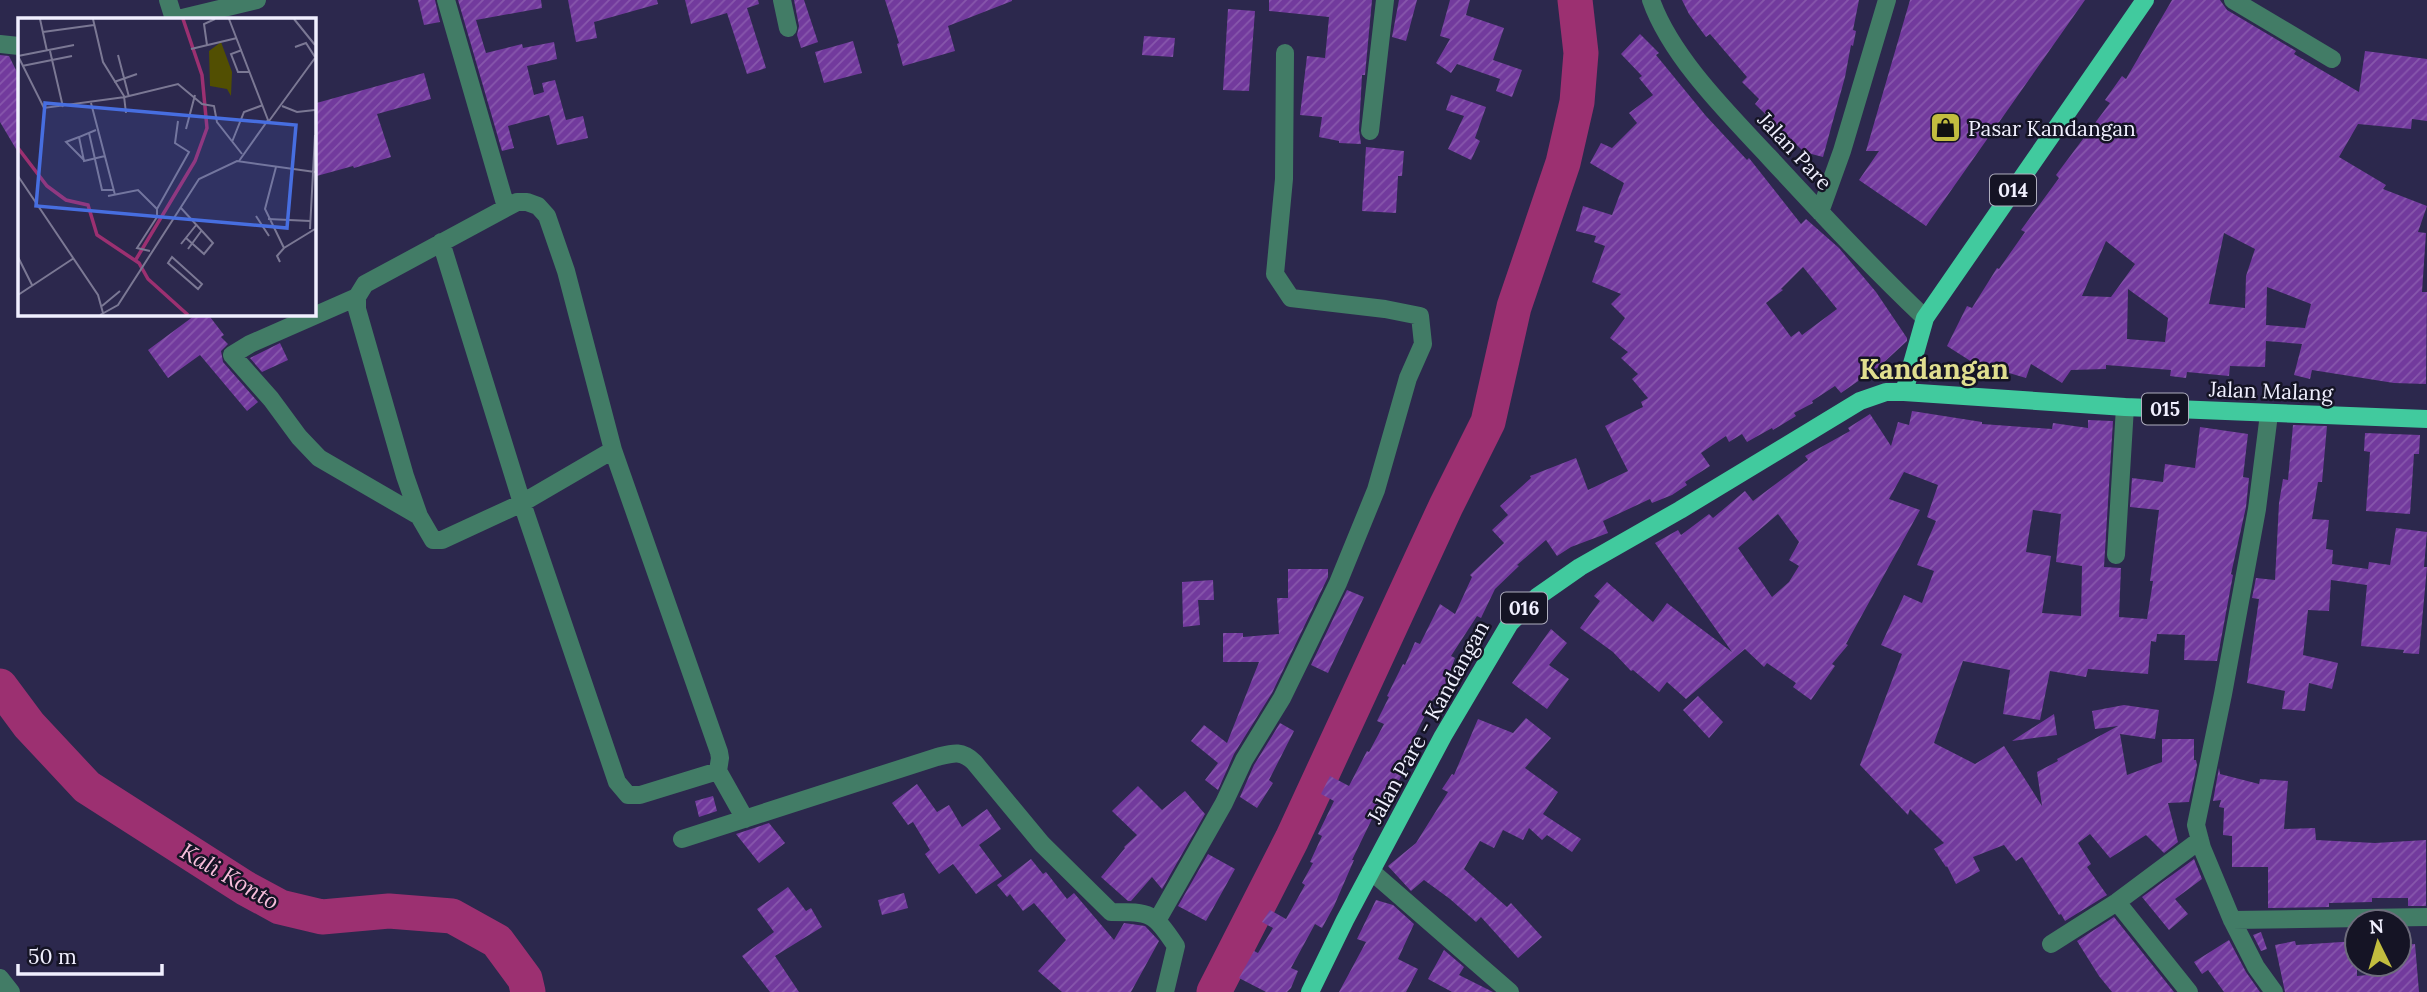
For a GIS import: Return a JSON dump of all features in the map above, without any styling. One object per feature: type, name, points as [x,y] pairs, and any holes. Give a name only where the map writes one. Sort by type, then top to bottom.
[{"type":"main road","name":"014","points":[[1904,391],[1925,318],[2145,0]]},
{"type":"main road","name":"Jalan Malang","points":[[1904,391],[2125,407],[2427,419]]},
{"type":"main road","name":"Jalan Pare - Kandangan","points":[[1310,992],[1474,681],[1510,622],[1580,567],[1681,510],[1860,401],[1886,392],[1904,391]]},
{"type":"street","points":[[168,0],[176,18]]},
{"type":"street","points":[[180,18],[257,0]]},
{"type":"street","points":[[446,0],[506,208]]},
{"type":"street","points":[[782,0],[788,28]]},
{"type":"street","points":[[1370,131],[1385,0]]},
{"type":"street","name":"Jalan Pare","points":[[1651,0],[1666,34],[1745,131],[1820,212],[1925,318]]},
{"type":"street","points":[[1820,212],[1842,151],[1887,0]]},
{"type":"street","points":[[2234,0],[2332,60]]},
{"type":"street","points":[[0,44],[18,46]]},
{"type":"street","points":[[1158,919],[1224,803],[1244,760],[1282,698],[1338,583],[1376,490],[1408,378],[1423,344],[1420,316],[1291,298],[1275,274],[1284,179],[1285,53]]},
{"type":"street","points":[[613,450],[522,503],[439,541],[430,537],[419,516],[357,309],[357,297],[365,284],[517,202],[538,206],[547,216],[566,271],[613,450],[719,752],[718,771],[745,819]]},
{"type":"street","points":[[441,242],[522,503],[614,776],[628,795],[640,795],[718,771]]},
{"type":"street","points":[[357,297],[250,344],[232,355],[271,399],[299,438],[319,458],[419,516]]},
{"type":"street","points":[[2116,555],[2125,407]]},
{"type":"street","points":[[2269,414],[2257,509],[2196,825],[2232,920],[2256,967],[2274,992]]},
{"type":"street","points":[[682,839],[836,788],[959,752],[974,762],[1042,844],[1111,912],[1138,912],[1158,919],[1176,946],[1165,992]]},
{"type":"street","points":[[2051,944],[2117,902],[2200,840]]},
{"type":"street","points":[[1371,872],[1510,992]]},
{"type":"street","points":[[2117,902],[2189,992]]},
{"type":"street","points":[[2232,920],[2427,917]]},
{"type":"street","points":[[0,978],[11,992]]},
{"type":"building","points":[[418,0],[435,0],[440,22],[424,25]]},
{"type":"building","points":[[458,0],[541,0],[542,8],[476,20],[486,53],[522,44],[523,48],[554,42],[557,59],[527,66],[534,95],[544,92],[542,83],[555,80],[566,120],[583,116],[588,138],[557,145],[549,115],[508,126],[514,148],[502,151]]},
{"type":"building","points":[[568,0],[657,0],[658,4],[594,22],[597,38],[576,42]]},
{"type":"building","points":[[685,0],[758,0],[759,4],[747,8],[766,68],[747,74],[727,13],[691,24]]},
{"type":"building","points":[[794,0],[804,0],[818,42],[801,48],[797,35],[799,26]]},
{"type":"building","points":[[885,0],[1012,1],[948,26],[955,51],[903,66],[897,44],[899,43]]},
{"type":"building","points":[[1269,0],[1372,0],[1365,75],[1362,75],[1359,130],[1361,144],[1339,143],[1319,137],[1322,117],[1300,115],[1307,56],[1325,58],[1329,17],[1269,11]]},
{"type":"building","points":[[1399,0],[1417,0],[1406,41],[1392,37]]},
{"type":"building","points":[[1450,0],[1470,0],[1466,15],[1504,28],[1493,60],[1522,70],[1512,97],[1496,91],[1500,79],[1457,64],[1451,73],[1436,63],[1450,39],[1440,36]]},
{"type":"building","points":[[1682,0],[1859,0],[1853,46],[1851,45],[1823,157],[1804,152],[1755,104],[1759,99],[1742,82],[1747,77],[1710,34],[1706,37]]},
{"type":"building","points":[[1910,0],[2085,0],[1926,226],[1859,180],[1879,151],[1866,151]]},
{"type":"building","points":[[2172,0],[2220,0],[2227,10],[2359,92],[2365,51],[2427,59],[2427,121],[2412,119],[2411,129],[2358,124],[2339,157],[2386,185],[2383,189],[2427,206],[2418,232],[2426,233],[2422,292],[2427,292],[2426,384],[2394,383],[2312,370],[2310,379],[2294,375],[2302,344],[2266,341],[2265,367],[2230,366],[2229,376],[2187,372],[2186,378],[2170,376],[2171,370],[2106,365],[2106,369],[2071,370],[2062,383],[2031,364],[2026,378],[1972,362],[1947,346],[1967,306],[1972,308],[1997,268],[1999,269],[2025,232],[2021,230],[2059,178],[2056,175],[2110,103],[2105,100],[2122,76],[2126,79]],"holes":[[[2224,233],[2255,249],[2246,276],[2245,308],[2209,304]],[[2106,241],[2135,264],[2111,297],[2082,296]],[[2267,287],[2311,304],[2305,328],[2266,325]],[[2128,289],[2168,318],[2165,342],[2127,339]]]},
{"type":"building","points":[[1228,9],[1255,11],[1249,91],[1223,90]]},
{"type":"building","points":[[1640,34],[1659,53],[1656,55],[1706,116],[1747,160],[1749,158],[1801,224],[1806,219],[1839,248],[1876,292],[1907,341],[1881,365],[1841,393],[1835,386],[1773,430],[1772,428],[1747,442],[1742,434],[1729,442],[1726,436],[1701,453],[1710,466],[1685,482],[1687,485],[1672,495],[1652,503],[1650,499],[1603,521],[1608,533],[1571,547],[1557,556],[1546,540],[1517,565],[1519,566],[1495,589],[1481,618],[1477,616],[1451,656],[1455,658],[1439,702],[1433,699],[1399,768],[1404,770],[1379,822],[1372,819],[1322,928],[1315,924],[1291,968],[1298,971],[1291,988],[1287,992],[1266,992],[1239,978],[1254,951],[1258,953],[1273,928],[1262,922],[1270,910],[1286,919],[1305,885],[1302,883],[1313,863],[1310,862],[1322,836],[1318,834],[1334,801],[1321,794],[1330,776],[1349,786],[1384,724],[1377,721],[1415,642],[1420,644],[1440,604],[1455,614],[1472,577],[1470,575],[1504,543],[1492,530],[1508,515],[1500,506],[1531,478],[1530,476],[1576,458],[1588,490],[1628,471],[1605,426],[1643,407],[1641,402],[1648,398],[1632,379],[1638,374],[1621,358],[1628,352],[1610,338],[1625,318],[1611,304],[1621,294],[1592,282],[1605,246],[1594,242],[1596,236],[1576,231],[1583,206],[1612,215],[1624,183],[1590,163],[1601,143],[1612,148],[1637,123],[1629,113],[1653,95],[1639,78],[1642,76],[1621,54]],"holes":[[[1803,267],[1837,309],[1802,335],[1799,331],[1791,337],[1766,303],[1783,290],[1781,289]]]},
{"type":"building","points":[[1144,36],[1175,38],[1173,57],[1142,55]]},
{"type":"building","points":[[853,41],[862,73],[824,83],[815,52]]},
{"type":"building","points":[[0,55],[9,56],[18,74],[18,152],[0,122]]},
{"type":"building","points":[[424,73],[431,99],[377,114],[391,157],[315,176],[315,103]]},
{"type":"building","points":[[1451,95],[1486,107],[1475,138],[1480,141],[1471,160],[1448,149],[1464,116],[1446,110]]},
{"type":"building","points":[[1366,147],[1404,151],[1402,176],[1398,176],[1396,213],[1362,211]]},
{"type":"building","points":[[195,315],[209,315],[228,344],[221,351],[223,362],[258,402],[247,411],[200,355],[168,378],[148,350]]},
{"type":"building","points":[[280,343],[288,360],[262,372],[250,358]]},
{"type":"building","points":[[1912,411],[1982,424],[2052,429],[2053,423],[2088,428],[2088,420],[2113,421],[2104,567],[2121,568],[2119,617],[2147,619],[2159,510],[2130,507],[2132,478],[2163,482],[2165,464],[2195,468],[2200,427],[2248,434],[2243,477],[2249,478],[2246,507],[2231,574],[2233,575],[2217,661],[2184,660],[2185,635],[2157,634],[2156,642],[2151,641],[2148,674],[2088,669],[2086,677],[2050,671],[2040,720],[2003,714],[2010,670],[1963,661],[1934,743],[1975,764],[2004,746],[2042,806],[2037,772],[2118,726],[2095,729],[2092,711],[2124,705],[2159,710],[2155,739],[2120,734],[2127,775],[2162,762],[2162,739],[2194,739],[2194,760],[2197,765],[2189,802],[2168,803],[2178,842],[2164,853],[2146,835],[2110,858],[2090,834],[2078,843],[2091,864],[2087,867],[2107,895],[2065,921],[2022,857],[2016,861],[2004,845],[1973,857],[1980,871],[1956,884],[1934,849],[1944,843],[1910,809],[1908,815],[1860,765],[1902,654],[1881,645],[1904,595],[1922,603],[1934,571],[1917,565],[1936,521],[1927,517],[1938,485],[1904,472],[1889,499],[1920,510],[1846,644],[1848,645],[1832,664],[1835,666],[1811,700],[1793,687],[1796,683],[1767,663],[1764,667],[1745,649],[1686,699],[1667,682],[1659,692],[1631,671],[1613,652],[1580,628],[1600,601],[1594,596],[1607,582],[1653,622],[1667,603],[1732,652],[1655,543],[1678,530],[1681,535],[1709,514],[1713,518],[1745,491],[1753,501],[1808,460],[1805,456],[1850,431],[1848,428],[1870,414],[1891,446],[1898,422],[1909,425]],"holes":[[[2033,510],[2061,514],[2056,562],[2082,566],[2081,616],[2042,613],[2051,556],[2026,552]],[[1778,514],[1799,542],[1789,560],[1799,566],[1789,582],[1772,597],[1738,548]]]},
{"type":"building","points":[[2293,425],[2327,426],[2322,482],[2318,482],[2312,519],[2329,520],[2326,549],[2333,550],[2332,564],[2368,569],[2369,562],[2390,565],[2396,528],[2427,532],[2424,567],[2427,567],[2419,654],[2361,646],[2367,585],[2331,580],[2329,611],[2308,610],[2303,655],[2338,663],[2332,689],[2309,683],[2305,711],[2282,709],[2285,691],[2247,683],[2259,599],[2252,598],[2256,578],[2275,580],[2279,503],[2283,479],[2288,480]]},
{"type":"building","points":[[2365,433],[2420,435],[2419,454],[2414,454],[2410,514],[2366,511],[2370,452],[2364,451]]},
{"type":"building","points":[[1288,569],[1328,569],[1328,577],[1272,693],[1234,754],[1218,790],[1205,780],[1218,763],[1191,741],[1204,725],[1227,743],[1259,662],[1223,662],[1223,633],[1243,633],[1243,637],[1279,634],[1277,598],[1288,598]]},
{"type":"building","points":[[1213,580],[1214,600],[1198,600],[1200,625],[1183,627],[1182,582]]},
{"type":"building","points":[[1347,590],[1364,597],[1328,673],[1311,665]]},
{"type":"building","points":[[1551,629],[1567,643],[1549,665],[1569,679],[1547,709],[1512,683]]},
{"type":"building","points":[[1698,696],[1723,722],[1709,738],[1683,710]]},
{"type":"building","points":[[2054,714],[2057,735],[2012,741]]},
{"type":"building","points":[[1526,718],[1551,738],[1525,768],[1558,792],[1543,814],[1581,839],[1572,852],[1547,835],[1542,840],[1529,828],[1523,840],[1503,830],[1494,848],[1480,841],[1464,869],[1507,907],[1511,903],[1542,937],[1518,958],[1481,917],[1476,922],[1424,880],[1411,891],[1388,866],[1416,843],[1448,792],[1442,789],[1452,774],[1454,775],[1478,719],[1513,733]]},
{"type":"building","points":[[1280,723],[1294,731],[1269,780],[1273,783],[1257,808],[1240,797],[1254,765]]},
{"type":"building","points":[[2219,768],[2220,774],[2259,784],[2260,779],[2288,781],[2284,829],[2315,828],[2316,840],[2375,843],[2426,840],[2426,906],[2408,906],[2408,898],[2372,898],[2372,902],[2329,903],[2329,907],[2268,908],[2268,867],[2232,867],[2232,836],[2223,835],[2224,808],[2219,807],[2221,800],[2213,801]]},
{"type":"building","points":[[917,784],[937,812],[949,805],[962,827],[987,809],[1001,829],[979,845],[1002,876],[976,894],[953,864],[939,874],[925,854],[930,850],[913,822],[908,825],[892,803]]},
{"type":"building","points":[[1138,786],[1162,810],[1185,791],[1205,814],[1162,889],[1152,877],[1131,901],[1128,901],[1101,877],[1137,835],[1112,811]]},
{"type":"building","points":[[713,796],[717,811],[699,817],[695,801]]},
{"type":"building","points":[[769,823],[785,843],[759,863],[736,834]]},
{"type":"building","points":[[1208,854],[1235,869],[1206,921],[1178,906]]},
{"type":"building","points":[[1031,859],[1043,874],[1046,872],[1067,899],[1074,893],[1114,940],[1124,923],[1145,926],[1159,941],[1131,992],[1062,992],[1038,971],[1066,940],[1034,903],[1023,911],[1010,894],[1007,897],[997,885]]},
{"type":"building","points":[[2194,859],[2202,879],[2175,899],[2188,914],[2169,930],[2142,897]]},
{"type":"building","points":[[788,887],[806,911],[811,908],[822,927],[775,956],[799,992],[770,992],[742,956],[774,932],[757,909]]},
{"type":"building","points":[[904,893],[908,908],[882,915],[878,900]]},
{"type":"building","points":[[1376,900],[1393,905],[1414,924],[1398,959],[1418,969],[1406,992],[1339,992],[1366,942],[1357,939]]},
{"type":"building","points":[[2114,917],[2174,992],[2112,992],[2099,976],[2077,941]]},
{"type":"building","points":[[2261,932],[2267,949],[2261,951],[2253,935]]},
{"type":"building","points":[[2229,940],[2260,992],[2224,992],[2208,970],[2202,974],[2194,962]]},
{"type":"building","points":[[2295,941],[2296,945],[2343,942],[2343,978],[2413,978],[2415,944],[2419,992],[2285,992],[2275,945]]},
{"type":"building","points":[[1444,950],[1464,967],[1459,975],[1493,992],[1452,992],[1428,979]]},
{"type":"waterway","points":[[1214,992],[1292,839],[1446,506],[1488,422],[1514,307],[1563,163],[1577,102],[1581,53],[1575,0]]},
{"type":"waterway","name":"Kali Konto","points":[[0,686],[29,725],[87,787],[245,888],[280,907],[322,917],[389,911],[452,916],[497,941],[525,979],[528,992]]},
{"type":"place","name":"Pasar Kandangan","points":[[1945,128]]},
{"type":"district","name":"Kandangan","points":[[1934,369]]}]
